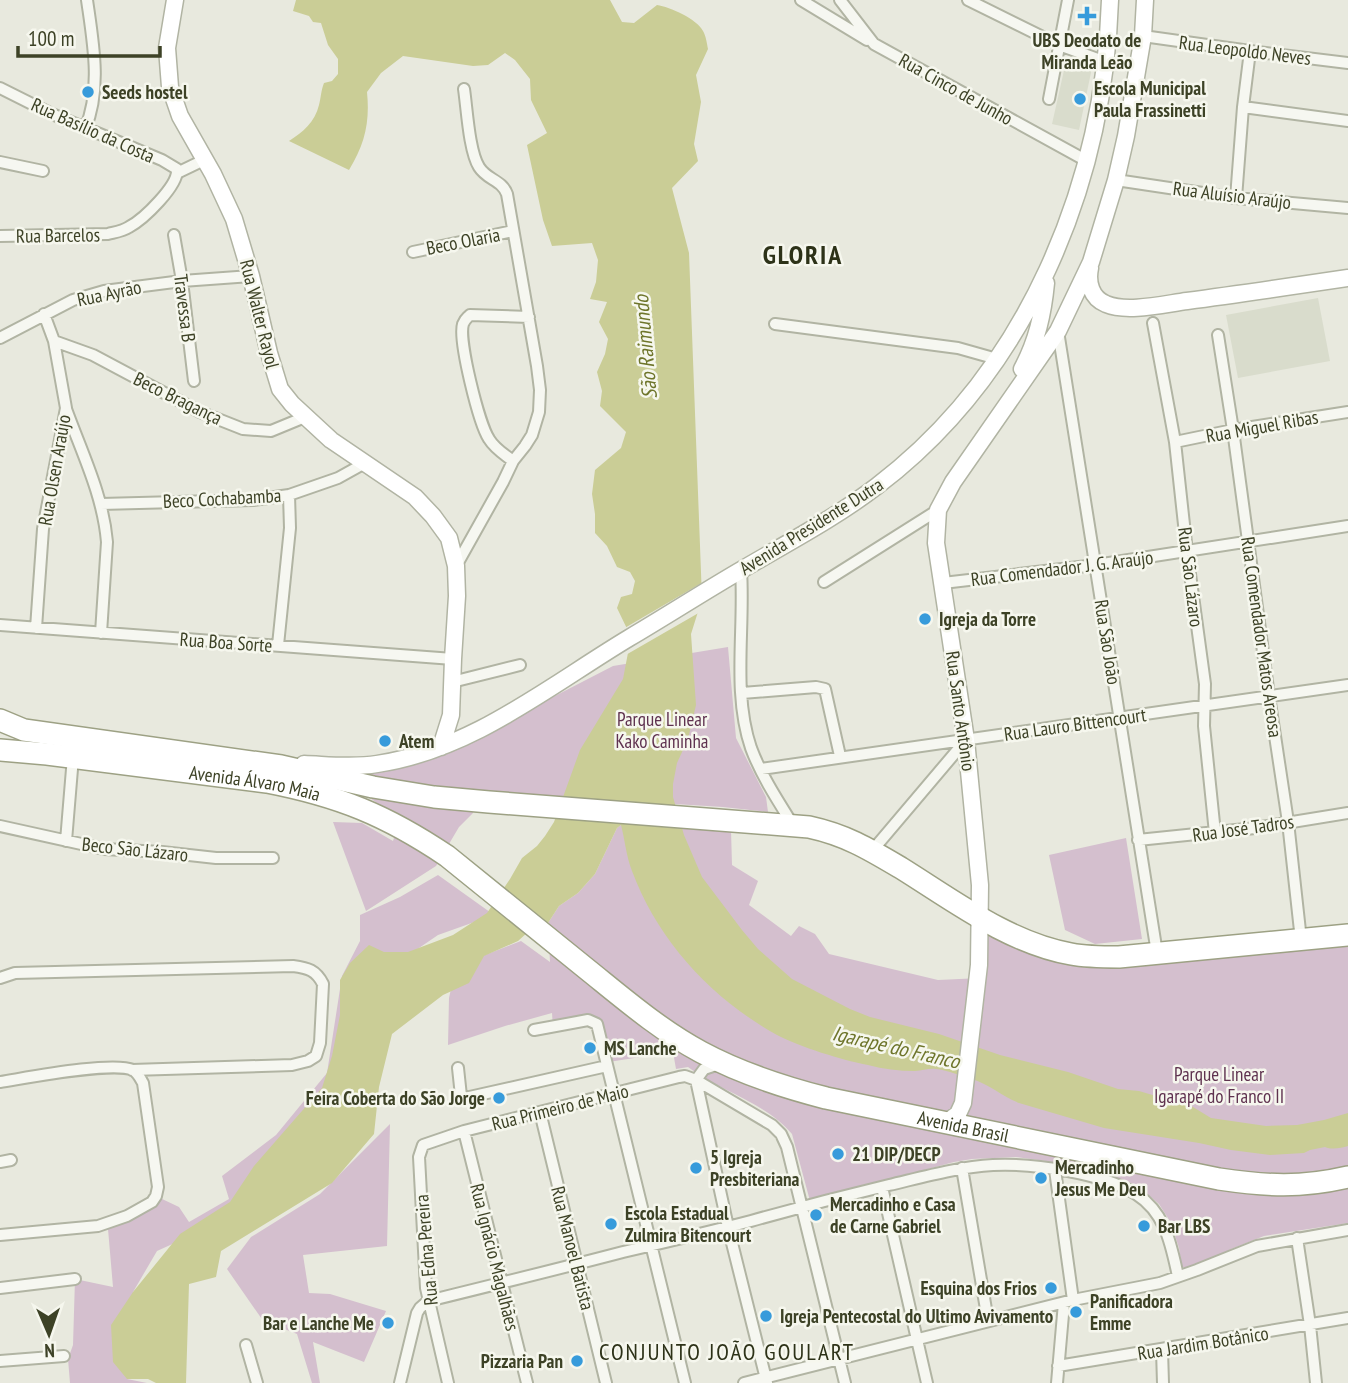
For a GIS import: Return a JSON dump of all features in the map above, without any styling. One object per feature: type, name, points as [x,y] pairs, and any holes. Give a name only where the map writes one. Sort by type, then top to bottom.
[{"type":"highway","name":"Avenida Álvaro Maia","points":[[0,720],[24,730],[281,766],[404,792],[489,802],[793,825]]},
{"type":"highway","name":"Avenida Álvaro Maia","points":[[0,750],[267,782],[355,805],[389,820],[447,856],[606,984]]},
{"type":"highway","points":[[793,825],[832,832],[859,844],[981,918],[1023,939],[1069,954],[1106,957],[1348,935]]},
{"type":"highway","name":"Avenida Brasil","points":[[606,984],[702,1060],[728,1065],[799,1091],[1256,1185],[1318,1184],[1348,1177]]},
{"type":"street","points":[[85,129],[92,106],[94,66],[94,44],[87,0]]},
{"type":"street","points":[[800,0],[874,44]]},
{"type":"street","name":"Rua Cinco de Junho","points":[[840,0],[874,44],[1087,162]]},
{"type":"street","points":[[968,0],[1059,45],[1106,62]]},
{"type":"street","points":[[1049,99],[1068,0]]},
{"type":"street","name":"Avenida Presidente Dutra","points":[[367,765],[399,760],[441,747],[518,708],[586,664],[854,503],[888,477],[942,428],[978,386],[1023,320],[1068,225],[1087,162],[1106,62],[1110,0]]},
{"type":"street","points":[[1144,0],[1143,36],[1126,136],[1088,276],[1092,292],[1099,301],[1109,306],[1125,307],[1214,298],[1348,278]]},
{"type":"street","name":"Rua Walter Rayol","points":[[173,1],[167,48],[170,87],[180,116],[225,197],[234,219],[280,389],[292,404],[331,440],[415,497],[449,538],[456,566],[457,596],[451,715],[441,747]]},
{"type":"street","name":"Rua Leopoldo Neves","points":[[1143,36],[1348,62]]},
{"type":"street","points":[[1236,198],[1250,51]]},
{"type":"street","name":"Rua Basílio da Costa","points":[[0,88],[85,129],[162,160],[177,169],[177,175]]},
{"type":"street","points":[[456,566],[513,461],[532,435],[539,412],[540,390],[507,194],[504,187],[485,174],[475,160],[464,89]]},
{"type":"street","points":[[1243,107],[1348,121]]},
{"type":"street","points":[[177,175],[204,160]]},
{"type":"street","points":[[0,162],[43,171]]},
{"type":"street","name":"Rua Barcelos","points":[[0,236],[108,234],[121,231],[133,225],[157,203],[177,175]]},
{"type":"street","name":"Rua Aluísio Araújo","points":[[1116,180],[1236,198],[1348,208]]},
{"type":"street","name":"Beco Olaria","points":[[413,251],[513,231]]},
{"type":"street","name":"Travessa B","points":[[174,235],[194,381]]},
{"type":"street","points":[[1058,331],[1091,262]]},
{"type":"street","points":[[991,426],[1031,352],[1042,316],[1047,270]]},
{"type":"street","name":"Rua Ayrão","points":[[0,338],[73,300],[104,290],[251,276]]},
{"type":"street","name":"Rua Olsen Araújo","points":[[36,628],[43,528],[66,408],[54,341],[44,314]]},
{"type":"street","points":[[513,461],[496,449],[483,428],[463,342],[463,325],[470,316],[529,317]]},
{"type":"street","name":"Rua São Lázaro","points":[[1153,323],[1175,442],[1205,684],[1205,726],[1215,833]]},
{"type":"street","points":[[775,324],[958,348],[997,359]]},
{"type":"street","name":"Rua Santo Antônio","points":[[946,1123],[958,1114],[963,1103],[979,965],[981,918],[979,864],[966,740],[936,544],[938,510],[953,482],[1058,331]]},
{"type":"street","name":"Rua São João","points":[[1058,331],[1157,953]]},
{"type":"street","name":"Rua Comendador Matos Areosa","points":[[1218,335],[1288,822],[1301,940]]},
{"type":"street","name":"Beco Bragança","points":[[54,341],[93,355],[200,412],[243,429],[271,431],[305,417]]},
{"type":"street","points":[[66,408],[101,504],[107,542],[101,634]]},
{"type":"street","name":"Rua Miguel Ribas","points":[[1175,442],[1348,412]]},
{"type":"street","name":"Beco Cochabamba","points":[[101,504],[253,500],[289,495],[341,477],[365,463]]},
{"type":"street","points":[[278,645],[289,528],[289,495]]},
{"type":"street","points":[[824,582],[938,510]]},
{"type":"street","name":"Rua Comendador J. G. Araújo","points":[[943,583],[1096,565],[1348,526]]},
{"type":"street","points":[[741,570],[743,598],[740,649],[745,722],[761,769],[793,825]]},
{"type":"street","name":"Rua Boa Sorte","points":[[0,625],[453,659]]},
{"type":"street","points":[[452,682],[520,665]]},
{"type":"street","name":"Rua Lauro Bittencourt","points":[[761,769],[1348,685]]},
{"type":"street","points":[[742,693],[816,687],[825,689],[840,756]]},
{"type":"street","points":[[451,715],[454,727],[462,738]]},
{"type":"street","points":[[872,851],[966,740]]},
{"type":"street","points":[[66,841],[73,757]]},
{"type":"street","name":"Avenida Álvaro Maia","points":[[281,766],[367,765]]},
{"type":"street","name":"Rua José Tadros","points":[[1138,840],[1255,828],[1348,813]]},
{"type":"street","name":"Beco São Lázaro","points":[[0,826],[104,849],[216,858],[272,858]]},
{"type":"street","points":[[0,978],[15,973],[293,966],[310,969],[318,975],[323,984],[320,1043],[316,1056],[308,1061],[292,1065],[88,1069],[0,1082]]},
{"type":"street","points":[[534,1030],[588,1020],[597,1024],[685,1383]]},
{"type":"street","points":[[702,1060],[696,1080],[728,1227],[766,1381]]},
{"type":"street","name":"Rua Primeiro de Maio","points":[[458,1068],[461,1096],[465,1098],[607,1066]]},
{"type":"street","points":[[0,1235],[93,1227],[127,1216],[152,1202],[158,1187],[143,1083],[139,1075],[132,1070]]},
{"type":"street","name":"Rua Primeiro de Maio","points":[[419,1157],[424,1145],[464,1131],[679,1077],[696,1080]]},
{"type":"street","points":[[696,1080],[772,1125],[788,1147],[845,1383]]},
{"type":"street","name":"Rua Manoel Batista","points":[[540,1112],[606,1383]]},
{"type":"street","name":"Rua Ignácio Magalhães","points":[[464,1131],[527,1383]]},
{"type":"street","name":"Rua Edna Pereira","points":[[419,1157],[424,1272],[428,1301],[448,1383]]},
{"type":"street","points":[[400,1383],[417,1313],[428,1301],[962,1168],[1018,1165],[1055,1170],[1090,1177],[1136,1194],[1148,1203],[1165,1227],[1178,1276]]},
{"type":"street","points":[[962,1168],[988,1321]]},
{"type":"street","points":[[1055,1170],[1069,1302],[1058,1366],[1058,1383]]},
{"type":"street","points":[[882,1187],[927,1383]]},
{"type":"street","points":[[744,1383],[766,1381],[839,1358],[1142,1287],[1257,1246],[1348,1230]]},
{"type":"street","points":[[1297,1238],[1316,1383]]},
{"type":"street","points":[[0,1288],[75,1279]]},
{"type":"street","name":"Rua Jardim Botânico","points":[[1058,1366],[1348,1318]]},
{"type":"street","points":[[246,1345],[257,1383]]},
{"type":"street","points":[[1162,1350],[1163,1383]]},
{"type":"street","points":[[0,1361],[64,1356]]},
{"type":"shaded area","points":[[1067,57],[1093,63],[1079,130],[1052,124]]},
{"type":"shaded area","points":[[1318,298],[1330,361],[1238,378],[1226,315]]},
{"type":"green space","name":"Parque Linear Kako Caminha","points":[[728,647],[736,738],[766,797],[768,812],[481,792],[473,813],[459,827],[436,866],[366,911],[333,822],[362,823],[393,841],[400,819],[357,789],[364,776],[433,759],[613,666]]},
{"type":"green space","name":"Parque Linear Igarapé do Franco II","points":[[622,824],[731,830],[732,865],[758,881],[749,905],[791,936],[799,926],[815,934],[829,954],[938,980],[981,978],[985,926],[1041,954],[1348,942],[1348,1223],[1264,1236],[1216,1258],[1189,1268],[1182,1267],[1171,1223],[1159,1204],[1137,1185],[1094,1172],[1016,1157],[954,1162],[810,1201],[792,1134],[782,1123],[688,1067],[676,1069],[673,1052],[602,1063],[593,1021],[553,1028],[552,1013],[448,1045],[449,998],[455,971],[472,960],[521,941],[550,962],[548,923],[559,906],[578,893],[595,874],[617,828]]},
{"type":"green space","points":[[1126,838],[1142,939],[1095,944],[1065,930],[1049,855]]},
{"type":"green space","points":[[438,875],[494,915],[438,935],[378,976],[361,1082],[232,1217],[157,1251],[133,1292],[127,1379],[147,1383],[70,1383],[68,1359],[73,1345],[75,1279],[113,1287],[108,1229],[160,1198],[179,1207],[189,1222],[229,1199],[222,1176],[276,1135],[327,1073],[342,976],[360,941],[360,915],[400,897]]},
{"type":"green space","points":[[390,1124],[387,1246],[303,1255],[309,1293],[330,1294],[386,1311],[364,1362],[313,1342],[320,1383],[312,1383],[297,1334],[277,1326],[266,1325],[227,1269],[251,1237],[320,1194]]},
{"type":"water","points":[[296,0],[610,0],[622,22],[634,23],[657,5],[689,18],[704,33],[708,49],[696,75],[701,102],[694,144],[698,161],[672,188],[689,253],[702,599],[691,634],[696,705],[688,739],[677,763],[673,797],[684,835],[702,877],[758,949],[792,979],[870,1017],[939,1034],[1000,1055],[1068,1072],[1118,1089],[1139,1091],[1193,1107],[1211,1118],[1266,1126],[1297,1125],[1348,1113],[1348,1146],[1270,1155],[1104,1128],[1019,1103],[978,1081],[949,1072],[879,1068],[786,1040],[753,1020],[709,986],[672,944],[643,897],[628,860],[621,825],[617,828],[595,874],[578,893],[559,906],[548,923],[528,932],[518,941],[484,956],[469,983],[443,995],[392,1034],[379,1087],[374,1134],[332,1183],[221,1251],[216,1277],[189,1284],[186,1383],[127,1379],[113,1362],[111,1325],[133,1292],[180,1234],[230,1202],[254,1166],[322,1088],[340,1015],[340,980],[350,963],[369,945],[384,952],[408,952],[453,935],[487,913],[522,858],[537,846],[554,822],[580,750],[623,679],[631,637],[617,608],[621,597],[632,594],[635,581],[630,572],[617,567],[607,546],[595,533],[592,494],[595,470],[621,448],[626,432],[600,406],[602,391],[597,372],[608,339],[599,322],[607,302],[590,299],[596,282],[598,260],[592,243],[552,246],[543,220],[527,145],[547,133],[531,100],[530,79],[515,60],[505,53],[488,65],[473,66],[403,56],[381,73],[367,92],[365,132],[349,170],[289,141],[311,121],[317,111],[324,83],[332,81],[338,74],[338,59],[328,45],[321,23],[313,22],[309,16],[293,11]]},
{"type":"pier","points":[[705,581],[702,611],[624,656],[627,638],[623,629]]},
{"type":"place","name":"UBS Deodato de Miranda Leão","points":[[1087,16]]},
{"type":"place","name":"Seeds hostel","points":[[88,92]]},
{"type":"place","name":"Escola Municipal Paula Frassinetti","points":[[1080,99]]},
{"type":"place","name":"Igreja da Torre","points":[[925,619]]},
{"type":"place","name":"Atem","points":[[385,741]]},
{"type":"place","name":"MS Lanche","points":[[590,1048]]},
{"type":"place","name":"Feira Coberta do São Jorge","points":[[499,1098]]},
{"type":"place","name":"21 DIP/DECP","points":[[838,1154]]},
{"type":"place","name":"5 Igreja Presbiteriana","points":[[696,1168]]},
{"type":"place","name":"Mercadinho Jesus Me Deu","points":[[1041,1178]]},
{"type":"place","name":"Mercadinho e Casa de Carne Gabriel","points":[[816,1215]]},
{"type":"place","name":"Escola Estadual Zulmira Bitencourt","points":[[611,1224]]},
{"type":"place","name":"Bar LBS","points":[[1144,1226]]},
{"type":"place","name":"Esquina dos Frios","points":[[1051,1288]]},
{"type":"place","name":"Panificadora Emme","points":[[1076,1312]]},
{"type":"place","name":"Igreja Pentecostal do Ultimo Avivamento","points":[[766,1316]]},
{"type":"place","name":"Bar e Lanche Me","points":[[388,1323]]},
{"type":"place","name":"Pizzaria Pan","points":[[577,1361]]},
{"type":"district","name":"GLORIA","points":[[803,254]]},
{"type":"district","name":"CONJUNTO JOÃO GOULART","points":[[727,1351]]},
{"type":"water label","name":"São Raimundo","points":[[645,347]]},
{"type":"water label","name":"Igarapé do Franco","points":[[896,1047]]}]
